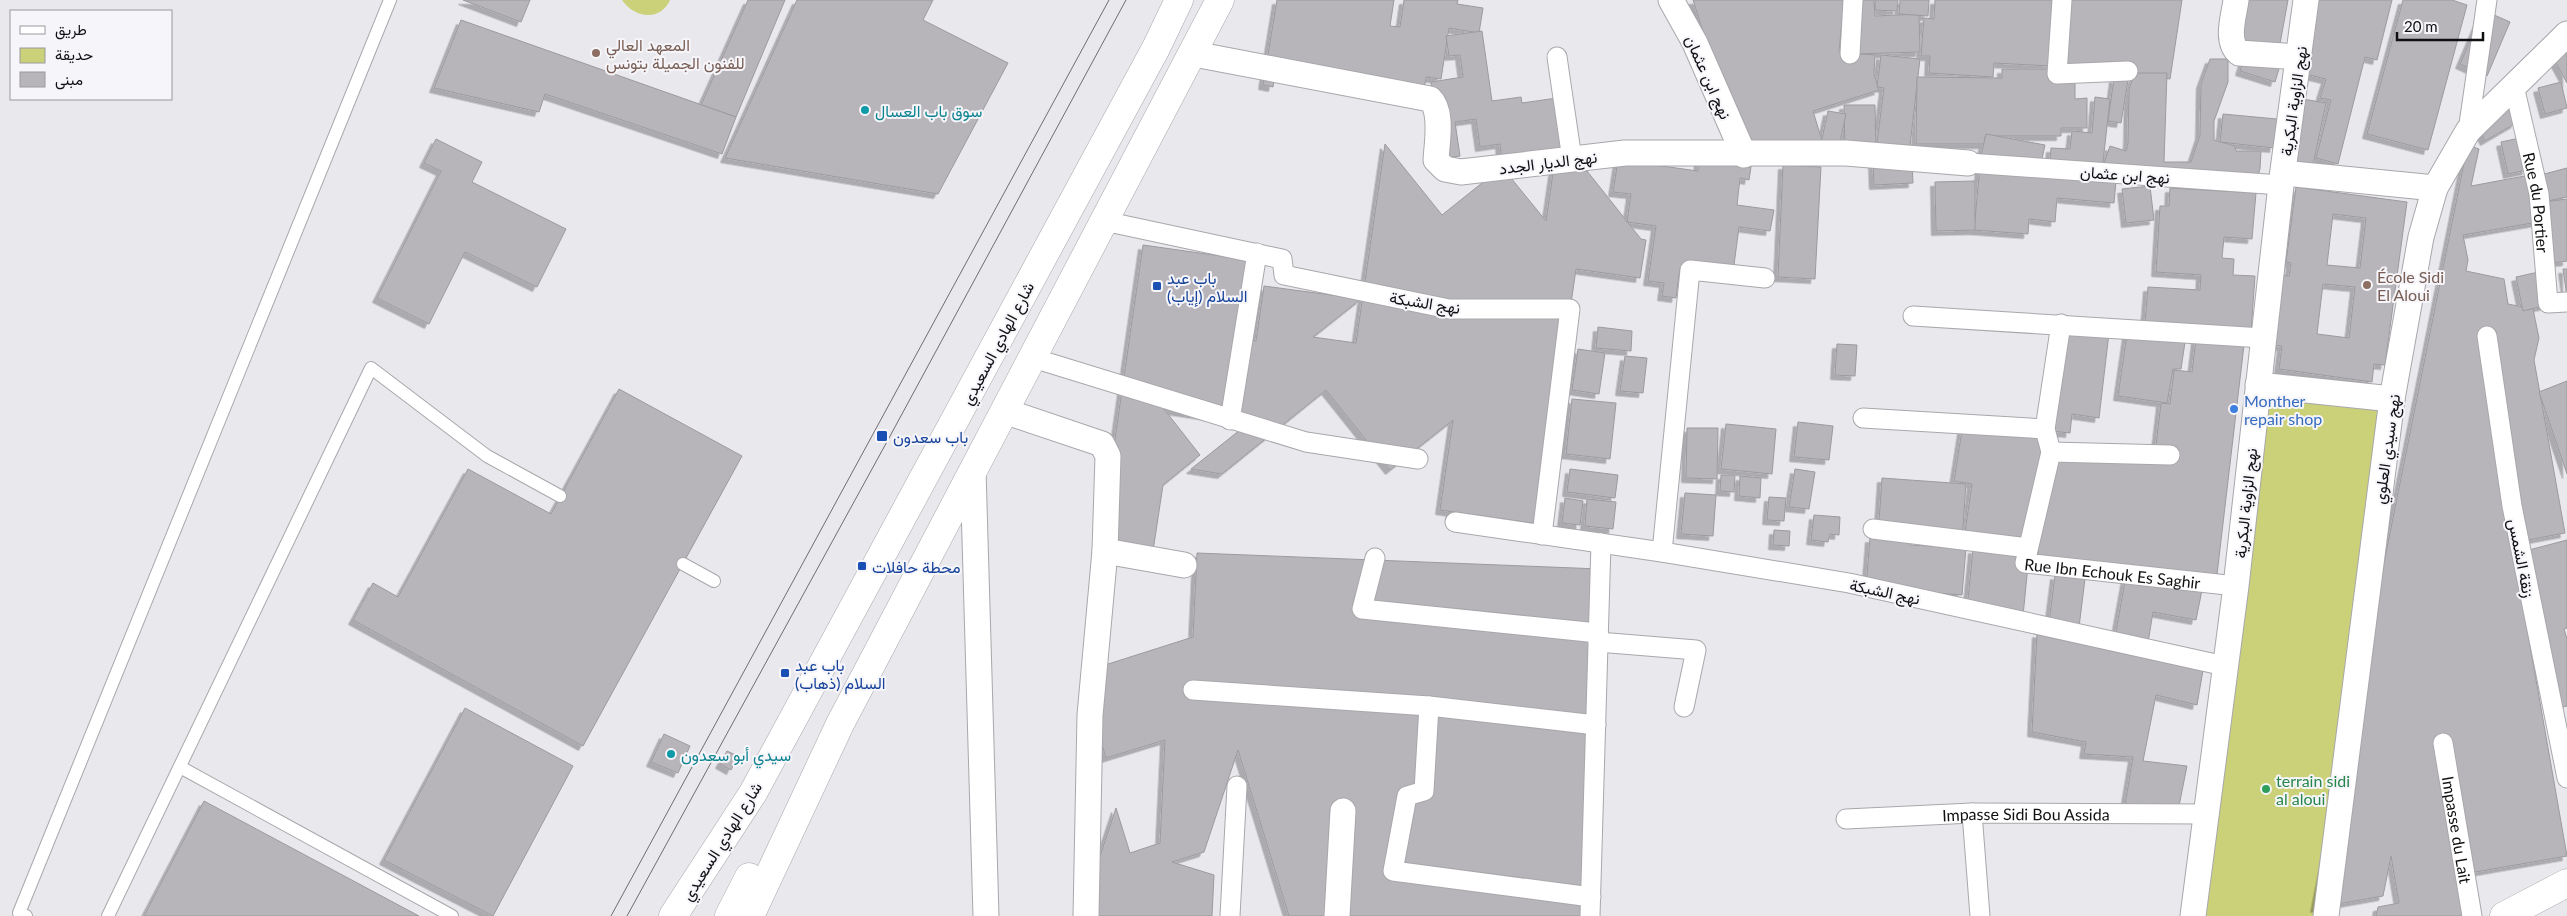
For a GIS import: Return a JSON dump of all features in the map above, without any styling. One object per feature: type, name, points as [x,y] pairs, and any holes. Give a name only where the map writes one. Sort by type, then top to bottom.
[{"type":"main road","name":"شارع الهادي السعيدي","points":[[673,916],[753,793],[1156,48],[1179,0]]},
{"type":"main road","points":[[750,916],[840,724],[1004,411],[1034,358],[1104,221],[1194,54],[1220,0]]},
{"type":"main road","points":[[729,916],[752,871],[840,724]]},
{"type":"main road","points":[[696,916],[753,793]]},
{"type":"main road","points":[[2504,916],[2567,883]]},
{"type":"street","name":"نهج ابن عثمان","points":[[1671,0],[1695,43],[1744,155]]},
{"type":"street","points":[[1850,54],[1853,0]]},
{"type":"street","points":[[2062,0],[2057,74],[2128,71]]},
{"type":"street","points":[[2236,0],[2231,42],[2239,53],[2298,58]]},
{"type":"street","name":"نهج الزاوية البكرية","points":[[2193,916],[2236,586],[2263,338],[2306,0]]},
{"type":"street","points":[[2468,131],[2487,0]]},
{"type":"street","name":"نهج سيدي العلوي","points":[[2326,916],[2392,399],[2421,237],[2435,188],[2468,131],[2567,34]]},
{"type":"street","name":"نهج الديار الجدد","points":[[1194,54],[1430,99],[1436,104],[1437,114],[1436,160],[1445,168],[1461,172],[1624,153],[1744,155],[1846,153],[1968,162]]},
{"type":"street","points":[[1557,57],[1572,159]]},
{"type":"street","name":"Rue du Portier","points":[[2514,86],[2539,194],[2548,303],[2567,302]]},
{"type":"street","name":"نهج ابن عثمان","points":[[1968,162],[2282,179]]},
{"type":"street","points":[[2282,179],[2435,188]]},
{"type":"street","name":"نهج الشبكة","points":[[1104,221],[1282,259],[1284,275],[1449,309],[1570,309],[1542,535]]},
{"type":"street","points":[[1230,420],[1257,253]]},
{"type":"street","points":[[1662,552],[1690,270],[1765,278]]},
{"type":"street","points":[[1913,316],[2263,338]]},
{"type":"street","name":"Rue Ibn Echouk Es Saghir","points":[[2061,324],[2045,429],[2051,452],[2025,564],[2236,586]]},
{"type":"street","name":"زنقة الشمس","points":[[2487,336],[2512,506],[2567,778]]},
{"type":"street","points":[[1034,358],[1306,442],[1418,459]]},
{"type":"street","points":[[2258,385],[2392,399]]},
{"type":"street","points":[[1004,411],[1102,444],[1108,456],[1105,552],[1090,715],[1086,916]]},
{"type":"street","points":[[1863,418],[2045,429]]},
{"type":"street","points":[[2051,452],[2170,455]]},
{"type":"street","points":[[973,470],[983,722],[986,916]]},
{"type":"street","name":"نهج الشبكة","points":[[1455,522],[1662,552],[1849,583],[2225,666]]},
{"type":"street","points":[[1873,529],[2028,548]]},
{"type":"street","points":[[1590,916],[1601,543]]},
{"type":"street","points":[[1105,552],[1184,565]]},
{"type":"street","points":[[1375,558],[1362,608],[1696,650],[1684,707]]},
{"type":"street","points":[[1193,690],[1429,706],[1596,724]]},
{"type":"street","points":[[1429,706],[1424,791],[1407,796],[1393,871],[1591,897]]},
{"type":"street","name":"Impasse du Lait","points":[[2443,743],[2472,916]]},
{"type":"street","points":[[1230,916],[1237,786]]},
{"type":"street","points":[[1337,916],[1343,811]]},
{"type":"street","points":[[1972,813],[1980,916]]},
{"type":"street","name":"Impasse Sidi Bou Assida","points":[[1846,819],[1972,813],[2206,814]]},
{"type":"lane","points":[[26,916],[20,913],[390,0]]},
{"type":"lane","points":[[108,916],[371,368],[487,456],[560,496]]},
{"type":"lane","points":[[683,564],[714,581]]},
{"type":"lane","points":[[180,767],[452,916]]},
{"type":"green space","points":[[622,0],[670,0],[660,12],[647,15],[633,11]]},
{"type":"green space","points":[[2264,396],[2386,407],[2317,916],[2201,916]]},
{"type":"building","points":[[463,0],[530,0],[521,22]]},
{"type":"building","points":[[748,0],[785,0],[736,117],[701,105]]},
{"type":"building","name":"سوق باب العسال","points":[[797,0],[933,0],[923,20],[1008,63],[938,194],[725,158]]},
{"type":"building","points":[[1277,0],[1394,0],[1390,26],[1400,27],[1404,0],[1458,0],[1457,4],[1483,8],[1479,33],[1449,28],[1441,79],[1426,77],[1423,98],[1276,67],[1273,87],[1263,85]]},
{"type":"building","points":[[1693,0],[1844,0],[1839,52],[1875,55],[1874,74],[1879,90],[1813,111],[1826,154],[1739,146]]},
{"type":"building","points":[[1853,0],[1874,0],[1875,16],[1919,14],[1920,52],[1854,54]]},
{"type":"building","points":[[1875,0],[1898,0],[1897,11],[1875,10]]},
{"type":"building","points":[[1900,0],[1929,0],[1928,16],[1899,14]]},
{"type":"building","points":[[1935,0],[2055,0],[2051,66],[1994,63],[1993,77],[1929,73],[1930,56],[1921,56],[1924,18],[1934,19]]},
{"type":"building","points":[[2061,0],[2182,0],[2170,79],[2052,62]]},
{"type":"building","points":[[2235,0],[2288,0],[2279,49],[2227,39]]},
{"type":"building","points":[[2311,0],[2392,0],[2377,60],[2365,57],[2338,164],[2316,158],[2331,100],[2320,98],[2326,79],[2293,71]]},
{"type":"building","points":[[2403,0],[2452,0],[2467,5],[2428,150],[2367,134]]},
{"type":"building","points":[[2483,10],[2510,22],[2487,76],[2460,64]]},
{"type":"building","points":[[461,20],[736,117],[722,154],[545,94],[539,112],[434,88]]},
{"type":"building","points":[[1482,31],[1492,101],[1521,97],[1522,103],[1557,98],[1565,155],[1502,163],[1500,144],[1480,147],[1476,119],[1455,122],[1460,156],[1441,159],[1431,82],[1463,77],[1460,55],[1449,56],[1446,36]]},
{"type":"building","points":[[2567,43],[2567,83],[2550,52]]},
{"type":"building","points":[[2246,52],[2281,62],[2275,82],[2240,71]]},
{"type":"building","points":[[1881,55],[1920,59],[1909,154],[1876,150],[1884,88],[1877,87]]},
{"type":"building","points":[[2210,59],[2228,59],[2228,82],[2214,121],[2214,140],[2235,146],[2236,151],[2261,151],[2260,169],[2257,178],[2104,176],[2104,163],[2110,146],[2126,151],[2128,143],[2129,89],[2135,73],[2167,73],[2164,162],[2191,162],[2200,135],[2201,84]]},
{"type":"building","points":[[2002,69],[2075,69],[2075,99],[2087,98],[2087,128],[2061,128],[2061,136],[1985,136],[1985,144],[1916,144],[1917,77],[2002,78]]},
{"type":"building","points":[[2114,78],[2128,80],[2121,123],[2108,121]]},
{"type":"building","points":[[2561,82],[2567,108],[2545,114],[2538,88]]},
{"type":"building","points":[[2500,93],[2516,123],[2485,141],[2469,110]]},
{"type":"building","points":[[2095,97],[2110,99],[2101,180],[2116,181],[2114,203],[2057,198],[2055,222],[2029,219],[2028,234],[1974,230],[1980,166],[2049,171],[2051,148],[2070,149],[2072,131],[2092,133]]},
{"type":"building","points":[[2303,99],[2326,103],[2313,165],[2290,161]]},
{"type":"building","points":[[1844,105],[1875,105],[1876,153],[1845,154]]},
{"type":"building","points":[[1828,111],[1846,114],[1838,152],[1820,148]]},
{"type":"building","points":[[2223,114],[2277,119],[2274,148],[2220,142]]},
{"type":"building","points":[[2470,133],[2473,147],[2479,149],[2471,186],[2530,175],[2538,222],[2463,235],[2468,260],[2466,271],[2504,279],[2508,304],[2533,309],[2539,338],[2534,360],[2565,533],[2512,543],[2567,856],[2464,874],[2471,916],[2376,916],[2378,907],[2399,903],[2391,856],[2383,896],[2315,908]]},
{"type":"building","points":[[1986,134],[2045,145],[2039,172],[1980,160]]},
{"type":"building","points":[[2520,138],[2527,170],[2508,174],[2501,142]]},
{"type":"building","points":[[436,139],[482,162],[472,182],[566,229],[537,287],[465,252],[429,324],[377,298],[441,171],[424,163]]},
{"type":"building","points":[[1385,144],[1442,215],[1502,167],[1546,221],[1554,166],[1587,171],[1641,239],[1646,240],[1640,278],[1576,269],[1539,524],[1440,510],[1453,420],[1390,470],[1326,390],[1222,474],[1191,469],[1250,422],[1164,409],[1200,455],[1163,485],[1153,551],[1100,543],[1143,245],[1256,261],[1244,339],[1256,341],[1264,286],[1361,299],[1313,337],[1356,343]]},
{"type":"building","points":[[1699,159],[1751,167],[1749,180],[1740,178],[1737,205],[1774,210],[1770,231],[1739,227],[1734,265],[1743,266],[1741,277],[1680,268],[1676,298],[1662,296],[1664,283],[1648,281],[1656,226],[1627,222],[1631,194],[1613,192],[1618,160],[1698,171]]},
{"type":"building","points":[[1912,162],[1913,183],[1874,185],[1873,163]]},
{"type":"building","points":[[1783,165],[1821,167],[1815,279],[1778,277]]},
{"type":"building","points":[[2567,168],[2567,197],[2543,202],[2537,176]]},
{"type":"building","points":[[1975,181],[1975,230],[1936,231],[1935,182]]},
{"type":"building","points":[[2150,186],[2154,220],[2126,223],[2122,189]]},
{"type":"building","name":"École Sidi El Aloui","points":[[2296,187],[2407,202],[2385,365],[2374,364],[2372,382],[2279,369],[2282,346],[2272,345],[2281,275],[2289,276],[2291,263],[2286,262]],"holes":[[[2333,214],[2366,218],[2360,268],[2327,265]],[[2323,284],[2355,287],[2349,338],[2317,334]]]},
{"type":"building","points":[[2170,188],[2256,193],[2252,239],[2224,237],[2222,258],[2234,259],[2233,275],[2255,276],[2251,332],[2145,324],[2148,287],[2200,290],[2201,275],[2156,272],[2160,206],[2169,206]]},
{"type":"building","points":[[2567,199],[2567,261],[2552,263],[2544,202]]},
{"type":"building","points":[[2563,269],[2567,269],[2567,297]]},
{"type":"building","points":[[2543,271],[2551,304],[2523,311],[2516,277]]},
{"type":"building","points":[[1598,327],[1632,331],[1631,351],[1596,348]]},
{"type":"building","points":[[2064,328],[2109,333],[2099,418],[2072,414],[2070,433],[2051,431]]},
{"type":"building","points":[[2127,334],[2185,342],[2181,369],[2173,369],[2167,403],[2118,396]]},
{"type":"building","points":[[2196,339],[2244,345],[2216,583],[2037,562],[2050,450],[2154,462],[2161,403],[2170,404],[2174,370],[2192,372]]},
{"type":"building","points":[[1837,344],[1857,345],[1855,376],[1835,375]]},
{"type":"building","points":[[1578,349],[1605,353],[1599,394],[1572,390]]},
{"type":"building","points":[[1625,356],[1647,358],[1643,393],[1620,391]]},
{"type":"building","points":[[2567,381],[2567,474],[2539,392]]},
{"type":"building","points":[[619,389],[742,456],[583,746],[353,620],[373,583],[398,597],[468,469],[551,514]]},
{"type":"building","points":[[1572,399],[1616,403],[1610,459],[1566,454]]},
{"type":"building","points":[[1798,422],[1833,426],[1829,460],[1794,457]]},
{"type":"building","points":[[1726,424],[1776,429],[1772,474],[1721,469]]},
{"type":"building","points":[[1963,424],[2047,436],[2029,549],[1964,539],[1972,484],[1954,481]]},
{"type":"building","points":[[1687,428],[1718,428],[1717,479],[1686,478]]},
{"type":"building","points":[[1570,469],[1618,475],[1615,498],[1567,492]]},
{"type":"building","points":[[1795,469],[1815,472],[1809,509],[1789,507]]},
{"type":"building","points":[[1721,475],[1735,475],[1734,492],[1720,491]]},
{"type":"building","points":[[1740,476],[1761,478],[1760,498],[1739,496]]},
{"type":"building","points":[[1882,478],[1966,484],[1962,540],[1878,536]]},
{"type":"building","points":[[1685,493],[1716,495],[1713,536],[1681,534]]},
{"type":"building","points":[[1769,497],[1786,498],[1784,521],[1767,520]]},
{"type":"building","points":[[1565,498],[1583,501],[1580,525],[1562,523]]},
{"type":"building","points":[[1587,499],[1616,502],[1613,529],[1585,526]]},
{"type":"building","points":[[1814,515],[1840,517],[1839,535],[1830,534],[1828,542],[1811,540]]},
{"type":"building","points":[[1774,530],[1790,531],[1789,546],[1773,545]]},
{"type":"building","points":[[1870,538],[1911,541],[1910,545],[1966,548],[1962,595],[1866,588]]},
{"type":"building","points":[[2567,540],[2567,628],[2564,629],[2567,639],[2567,706],[2554,709],[2514,554]]},
{"type":"building","points":[[1973,549],[2029,555],[2023,616],[1967,610]]},
{"type":"building","points":[[1197,553],[1600,569],[1584,916],[1289,916],[1238,750],[1204,852],[1172,862],[1214,875],[1212,916],[1080,916],[1116,808],[1130,853],[1160,843],[1165,740],[1106,758],[1091,708],[1105,665],[1193,637]]},
{"type":"building","points":[[2055,575],[2085,579],[2079,627],[2049,623]]},
{"type":"building","points":[[2126,576],[2202,590],[2196,620],[2153,612],[2148,643],[2115,637]]},
{"type":"building","points":[[2037,633],[2203,670],[2197,705],[2156,695],[2143,761],[2187,766],[2179,806],[2125,805],[2133,757],[2084,754],[2086,742],[2032,732]]},
{"type":"building","points":[[465,708],[573,766],[493,916],[384,860]]},
{"type":"building","name":"سيدي أبو سعدون","points":[[664,734],[690,746],[678,773],[651,762]]},
{"type":"building","points":[[727,751],[738,756],[731,770],[720,764]]},
{"type":"building","points":[[204,801],[419,916],[144,916]]},
{"type":"tram line","points":[[611,916],[1109,0]]},
{"type":"tram line","points":[[627,916],[1126,0]]},
{"type":"place","name":"المعهد العالي للفنون الجميلة بتونس","points":[[596,53]]},
{"type":"place","name":"سوق باب العسال","points":[[865,110]]},
{"type":"place","name":"École Sidi El Aloui","points":[[2367,285]]},
{"type":"place","name":"باب عبد السلام (إياب)","points":[[1157,286]]},
{"type":"place","name":"Monther repair shop","points":[[2234,409]]},
{"type":"place","name":"باب سعدون","points":[[882,436]]},
{"type":"place","name":"محطة حافلات","points":[[862,566]]},
{"type":"place","name":"باب عبد السلام (ذهاب)","points":[[785,673]]},
{"type":"place","name":"سيدي أبو سعدون","points":[[671,754]]},
{"type":"place","name":"terrain sidi al aloui","points":[[2266,789]]}]
